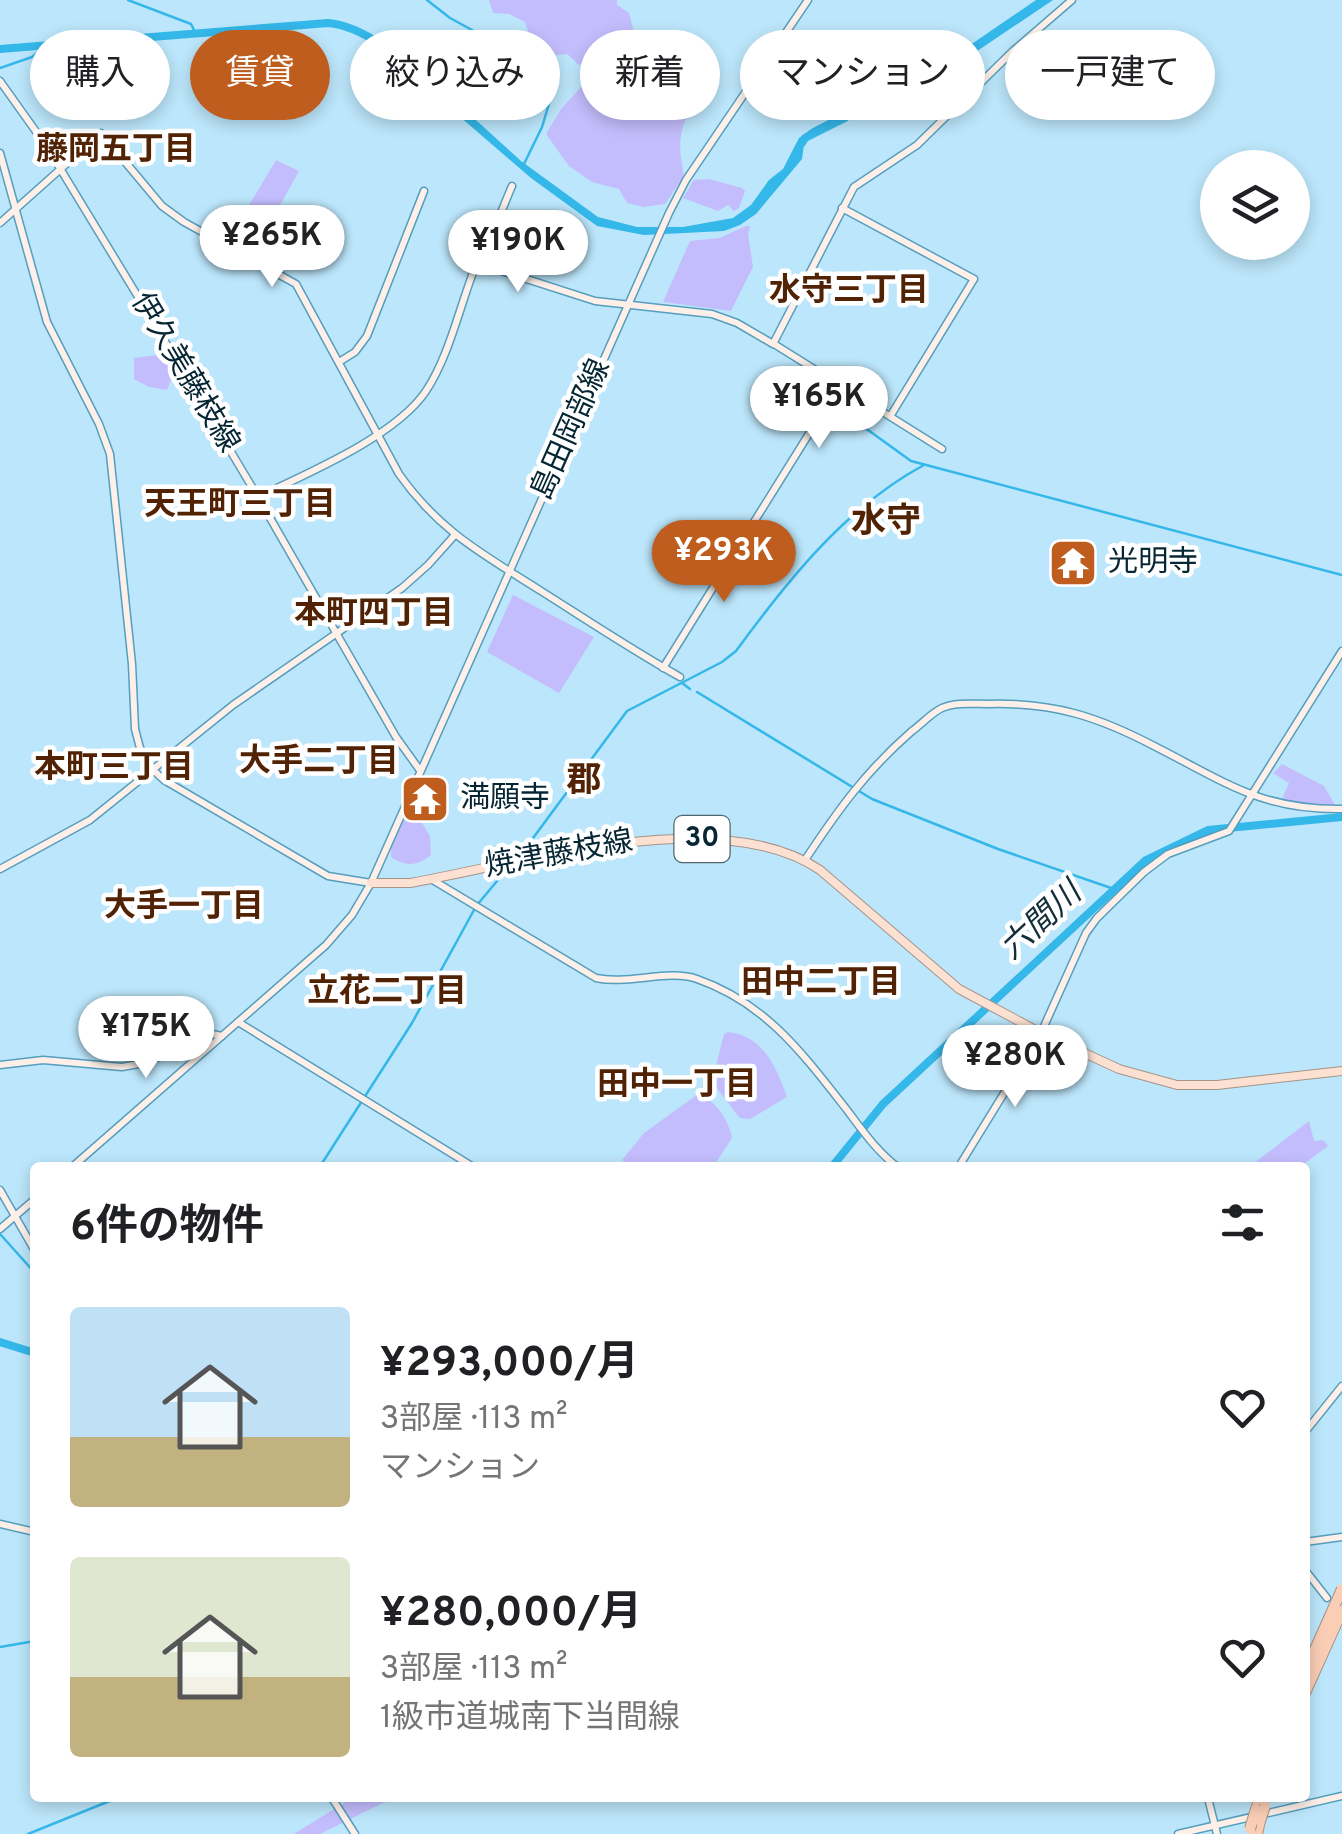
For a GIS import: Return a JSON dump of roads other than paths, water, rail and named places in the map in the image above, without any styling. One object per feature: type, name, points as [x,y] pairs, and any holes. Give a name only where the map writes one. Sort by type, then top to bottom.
[{"type":"highway","points":[[1310,1661],[1342,1590]]},
{"type":"highway","points":[[1310,1683],[1342,1610]]},
{"type":"highway","points":[[1252,1832],[1259,1802]]},
{"type":"highway","points":[[1252,1832],[1267,1802]]},
{"type":"main road","name":"焼津藤枝線","points":[[371,883],[431,879],[661,838],[705,839],[781,850],[805,860],[934,970],[992,1009],[1041,1034]]},
{"type":"main road","name":"30","points":[[1041,1034],[1118,1070],[1176,1085],[1217,1085],[1342,1072]]},
{"type":"street","name":"島田岡部線","points":[[419,769],[667,216],[686,180],[808,0]]},
{"type":"street","points":[[773,344],[854,187],[918,145],[1013,51],[1072,0]]},
{"type":"street","name":"伊久美藤枝線","points":[[0,81],[60,168],[258,497],[396,738],[419,769]]},
{"type":"street","points":[[0,223],[101,134],[162,206],[296,284],[406,485],[454,536],[680,678]]},
{"type":"street","points":[[0,153],[47,322],[105,436],[110,454],[135,729],[140,748],[152,769],[177,789],[303,863],[328,876],[371,883]]},
{"type":"street","points":[[258,497],[377,435],[400,420],[425,392],[512,186]]},
{"type":"street","points":[[339,362],[355,352],[367,336],[424,191]]},
{"type":"street","points":[[842,208],[974,279],[891,415]]},
{"type":"street","points":[[480,264],[595,302],[696,310],[728,319],[942,449]]},
{"type":"street","points":[[663,668],[840,384]]},
{"type":"street","points":[[0,869],[74,830],[245,696],[410,582],[454,536]]},
{"type":"street","points":[[962,1162],[1041,1034],[1086,933],[1097,918],[1168,854],[1229,831],[1342,651]]},
{"type":"street","points":[[805,860],[852,790],[876,762],[939,709],[959,704],[1057,706],[1106,722],[1254,796],[1290,807],[1342,809]]},
{"type":"street","points":[[78,1162],[326,945],[352,915],[371,883],[419,769]]},
{"type":"street","points":[[431,879],[596,978],[692,978],[761,1012],[893,1162]]},
{"type":"street","points":[[238,1022],[465,1162]]},
{"type":"street","points":[[0,1065],[43,1060],[122,1067],[144,1063],[212,1034],[222,1036]]},
{"type":"street","points":[[0,1190],[30,1242]]},
{"type":"street","points":[[1,1228],[30,1202]]},
{"type":"street","points":[[1310,1426],[1342,1386]]},
{"type":"street","points":[[0,1524],[30,1531]]},
{"type":"street","points":[[1310,1541],[1342,1537]]},
{"type":"street","points":[[1310,1576],[1327,1598]]},
{"type":"street","points":[[1178,1834],[1216,1830],[1342,1796]]},
{"type":"street","points":[[335,1802],[355,1834]]},
{"type":"street","points":[[1209,1802],[1216,1830]]},
{"type":"water","points":[[1036,0],[1053,0],[985,46],[985,35]]},
{"type":"water","points":[[464,120],[476,120],[521,161],[598,217],[637,227],[683,227],[733,218],[751,205],[769,180],[783,169],[799,138],[828,120],[844,120],[805,137],[802,159],[756,214],[740,225],[724,231],[644,235],[597,226],[531,178]]},
{"type":"waterway","points":[[128,0],[191,24],[194,30]]},
{"type":"waterway","points":[[427,0],[483,36],[517,71],[549,92],[542,127],[524,164]]},
{"type":"waterway","points":[[0,49],[328,23],[353,30]]},
{"type":"waterway","points":[[0,68],[30,58]]},
{"type":"waterway","points":[[802,143],[841,120]]},
{"type":"waterway","points":[[832,404],[911,461],[1342,575]]},
{"type":"waterway","points":[[519,857],[627,711],[736,651],[820,547],[869,502],[924,465]]},
{"type":"waterway","points":[[682,683],[690,689]]},
{"type":"waterway","points":[[697,692],[872,799],[1114,889]]},
{"type":"waterway","name":"六間川","points":[[836,1162],[883,1104],[1146,860],[1208,830],[1342,817]]},
{"type":"waterway","points":[[477,905],[508,868]]},
{"type":"waterway","points":[[323,1162],[412,1023],[474,910]]},
{"type":"waterway","points":[[0,1234],[30,1267]]},
{"type":"waterway","name":"六間川","points":[[0,1342],[30,1351]]},
{"type":"waterway","points":[[0,1647],[30,1642]]},
{"type":"waterway","points":[[28,1834],[107,1802]]},
{"type":"place","name":"光明寺","points":[[1073,563]]},
{"type":"place","name":"満願寺","points":[[425,799]]},
{"type":"district","name":"藤岡五丁目","points":[[116,151]]},
{"type":"district","name":"水守三丁目","points":[[849,292]]},
{"type":"district","name":"天王町三丁目","points":[[240,506]]},
{"type":"district","name":"水守","points":[[886,523]]},
{"type":"district","name":"本町四丁目","points":[[374,615]]},
{"type":"district","name":"大手二丁目","points":[[319,763]]},
{"type":"district","name":"本町三丁目","points":[[114,769]]},
{"type":"district","name":"郡","points":[[584,782]]},
{"type":"district","name":"大手一丁目","points":[[184,908]]},
{"type":"district","name":"田中二丁目","points":[[821,984]]},
{"type":"district","name":"立花二丁目","points":[[387,993]]},
{"type":"district","name":"田中一丁目","points":[[677,1086]]}]
